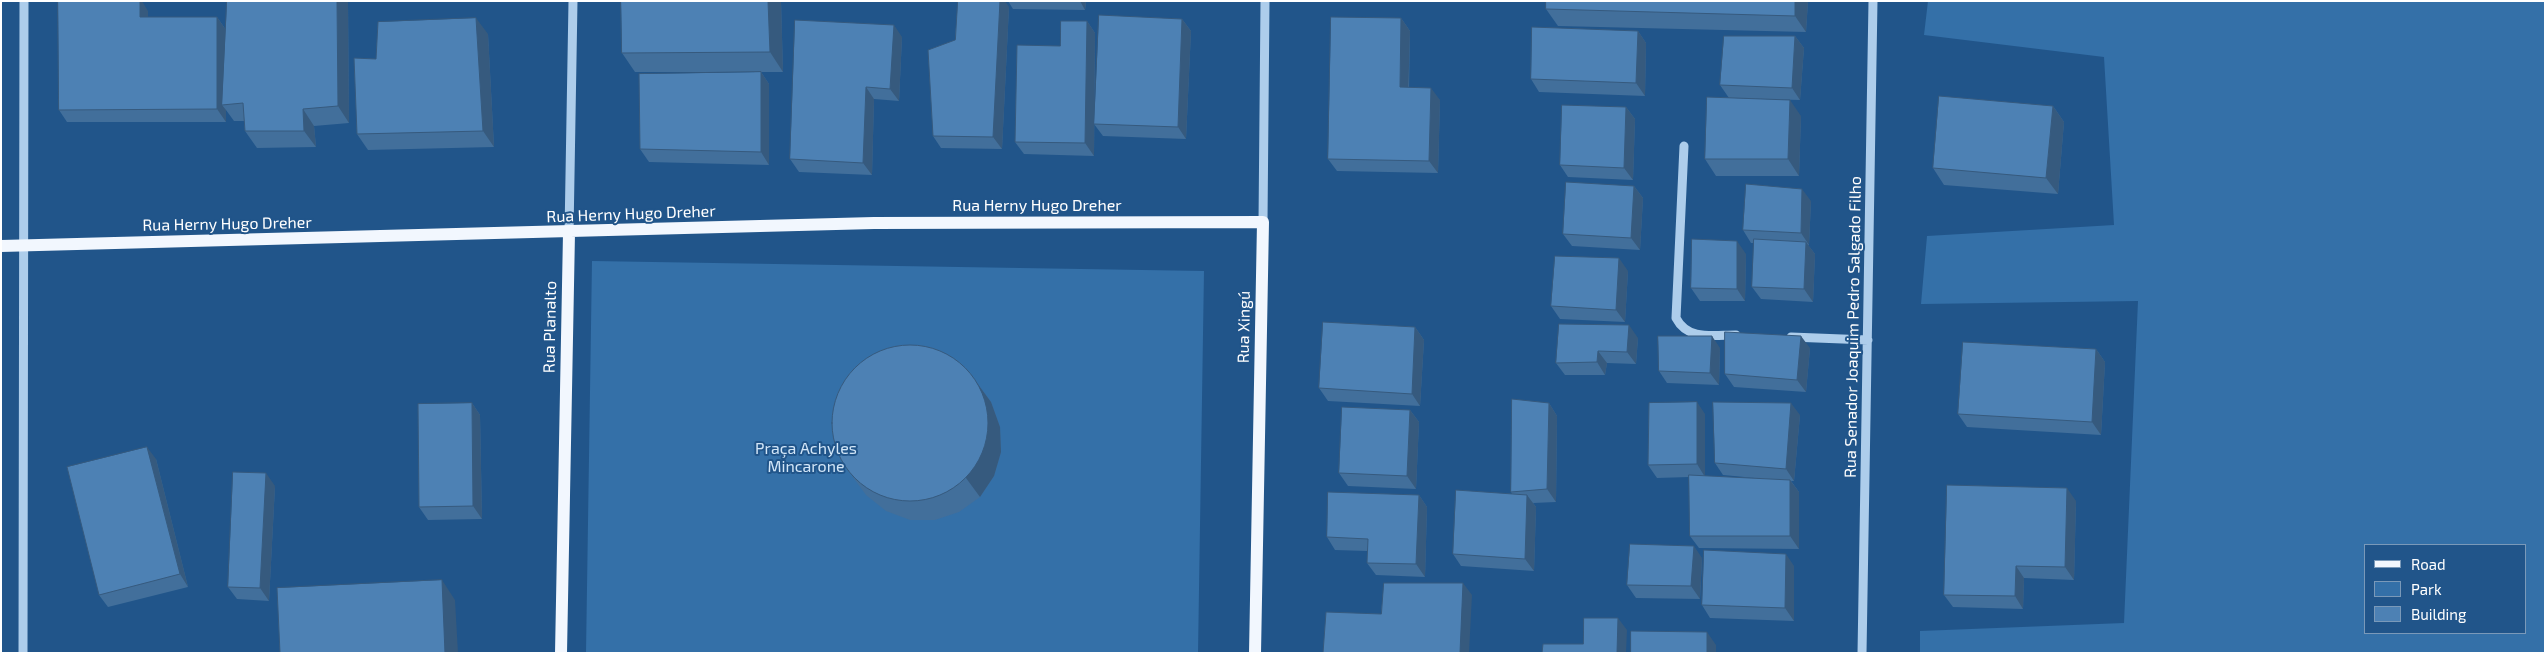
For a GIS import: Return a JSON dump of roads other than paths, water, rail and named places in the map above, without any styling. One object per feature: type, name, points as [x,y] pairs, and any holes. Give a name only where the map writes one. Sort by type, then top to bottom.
[{"type":"main road","name":"Rua Herny Hugo Dreher","points":[[1,246],[570,233],[874,223],[1263,222]]},
{"type":"main road","name":"Rua Xingú","points":[[1255,653],[1263,222]]},
{"type":"main road","name":"Rua Planalto","points":[[561,653],[570,233]]},
{"type":"street","points":[[23,653],[24,1]]},
{"type":"street","name":"Rua Planalto","points":[[570,233],[572,1]]},
{"type":"street","name":"Rua Xingú","points":[[1263,222],[1265,1]]},
{"type":"street","name":"Rua Senador Joaquim Pedro Salgado Filho","points":[[1862,653],[1873,1]]},
{"type":"street","points":[[1684,146],[1676,318],[1681,328],[1692,334],[1751,336]]},
{"type":"street","points":[[1780,337],[1868,340]]},
{"type":"park label","name":"Praça Achyles Mincarone","points":[[806,458]]}]
